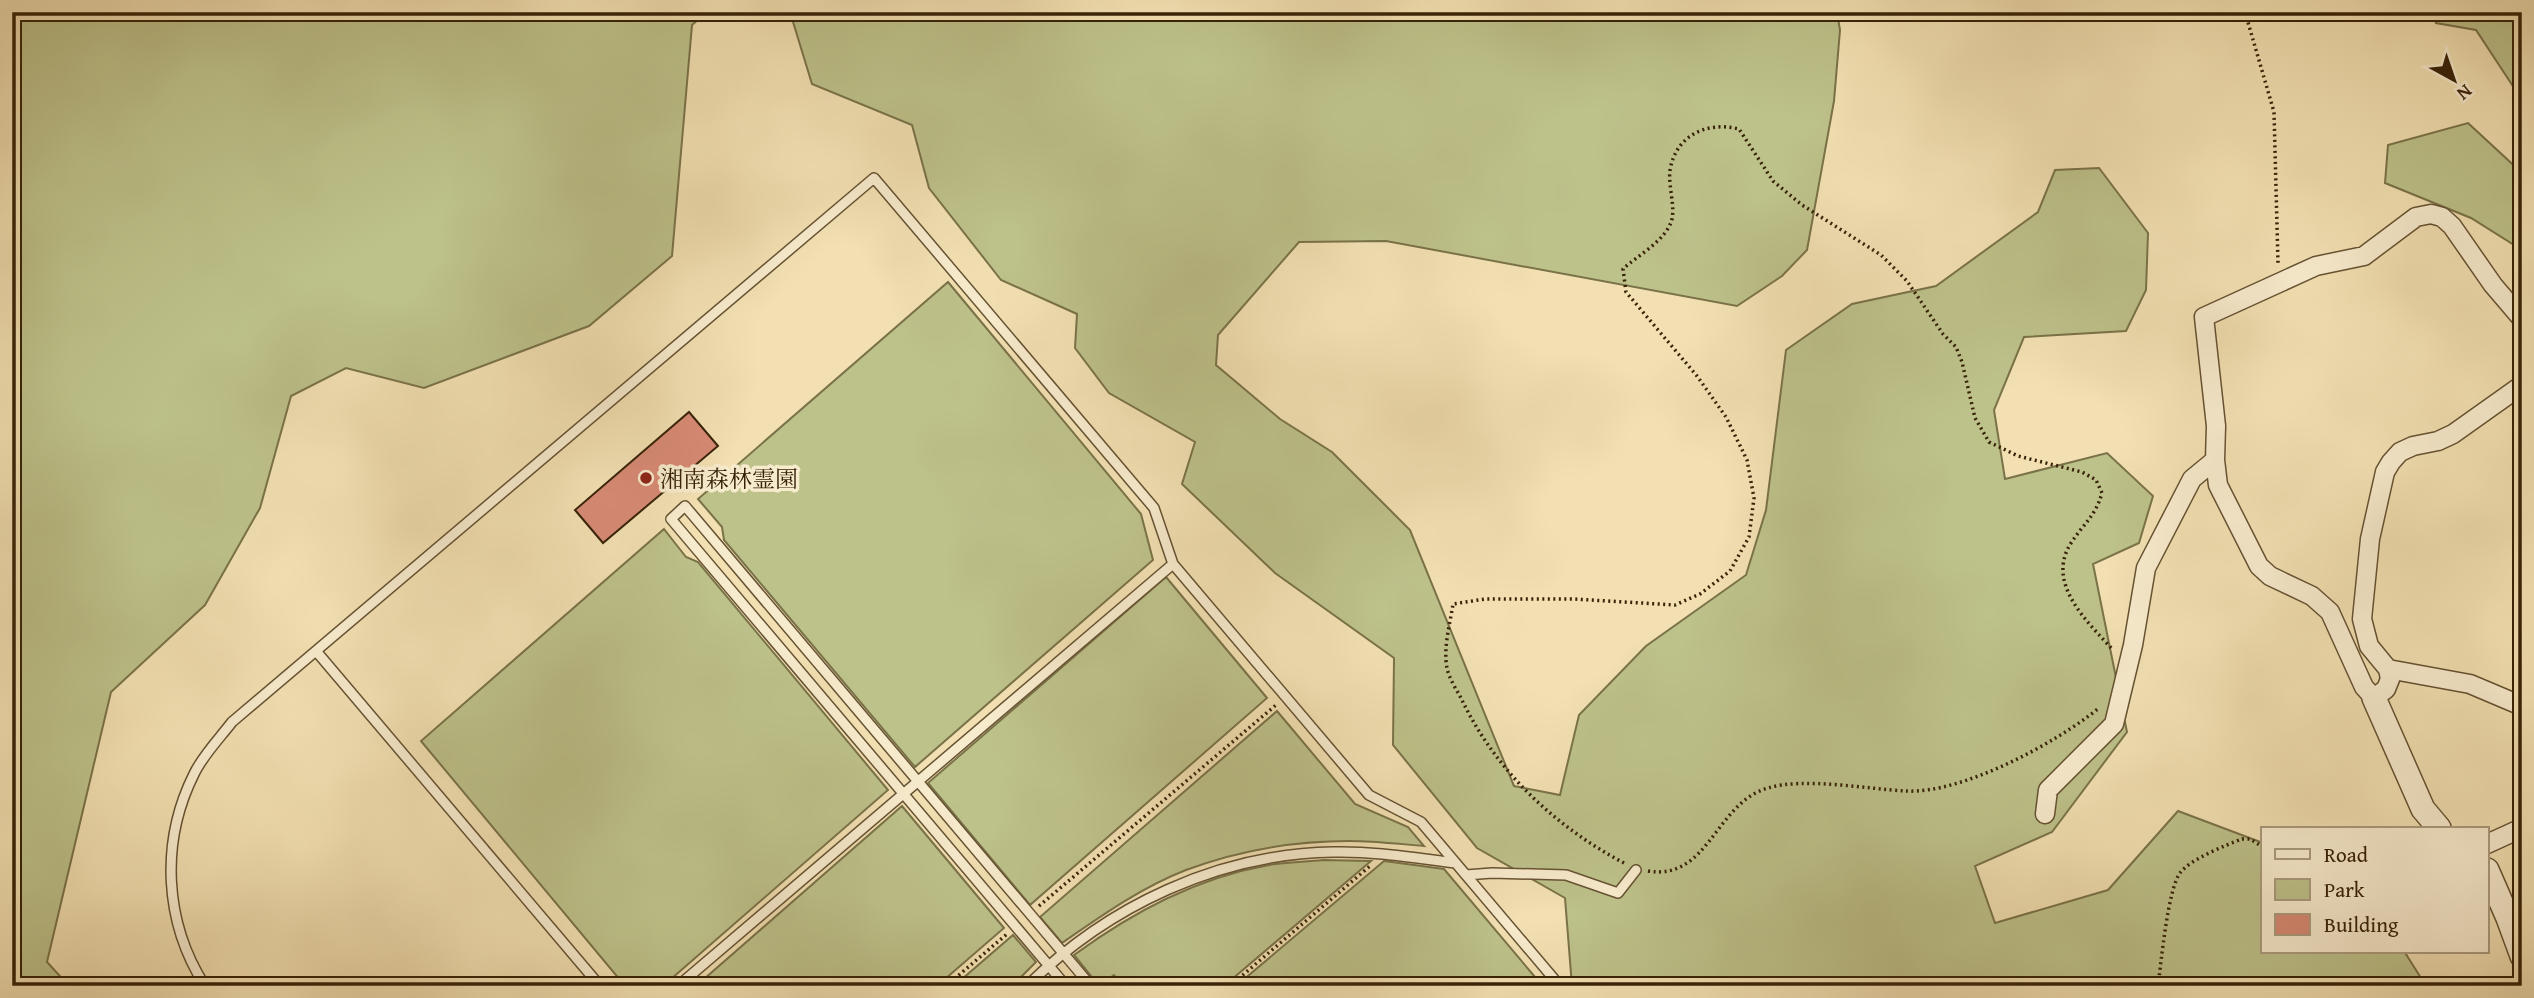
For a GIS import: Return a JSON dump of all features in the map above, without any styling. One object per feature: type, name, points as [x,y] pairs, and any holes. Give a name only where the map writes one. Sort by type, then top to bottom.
[{"type":"street","points":[[2438,827],[2423,809],[2374,698],[2364,687],[2330,612],[2312,596],[2270,576],[2259,566],[2218,485],[2215,460],[2216,426],[2204,317],[2316,266],[2364,256],[2416,217],[2431,214],[2452,226],[2493,285],[2522,319]]},
{"type":"street","points":[[2374,698],[2386,689],[2390,679],[2388,668],[2369,646],[2362,619],[2370,540],[2385,472],[2400,452],[2453,434],[2522,385]]},
{"type":"street","points":[[2045,814],[2048,790],[2114,724],[2130,658],[2146,568],[2192,479],[2215,460]]},
{"type":"street","points":[[2388,668],[2470,684],[2522,706]]},
{"type":"street","points":[[2488,844],[2522,828]]},
{"type":"street","points":[[2488,872],[2515,917],[2522,956]]},
{"type":"lane","points":[[205,986],[182,939],[174,910],[170,879],[172,841],[194,774],[232,722],[874,178],[1154,508],[1173,564],[1369,796],[1421,822],[1553,979],[1546,986]]},
{"type":"lane","points":[[1066,986],[671,519],[685,506],[1091,986]]},
{"type":"lane","points":[[678,986],[1173,564]]},
{"type":"lane","points":[[316,651],[600,986]]},
{"type":"lane","points":[[1027,986],[1063,952],[1098,926],[1141,901],[1186,882],[1240,865],[1332,852],[1385,854],[1456,863]]},
{"type":"lane","points":[[1466,875],[1566,875],[1618,893],[1636,870]]},
{"type":"path","points":[[2245,12],[2274,112],[2280,282]]},
{"type":"path","points":[[2122,689],[2069,730],[2021,756],[1940,789],[1910,791],[1809,784],[1770,787],[1754,793],[1738,803],[1700,853],[1674,872],[1636,870],[1603,852],[1541,807],[1503,766],[1466,708],[1447,669],[1446,643],[1453,604],[1485,599],[1573,599],[1675,605],[1700,594],[1731,571],[1749,537],[1755,498],[1747,460],[1726,417],[1697,376],[1626,292],[1623,268],[1664,234],[1672,219],[1670,171],[1678,150],[1696,131],[1721,125],[1739,129],[1773,181],[1802,205],[1881,255],[1907,281],[1943,334],[1956,347],[1975,418],[1989,442],[2018,456],[2082,472],[2096,480],[2102,493],[2096,512],[2070,545],[2064,561],[2065,586],[2078,611],[2087,621],[2115,652],[2130,658]]},
{"type":"path","points":[[1030,914],[1286,697]]},
{"type":"path","points":[[2158,986],[2178,874],[2187,866],[2242,839],[2250,839],[2261,846]]},
{"type":"path","points":[[1230,986],[1385,854]]},
{"type":"path","points":[[946,986],[1016,926]]},
{"type":"green space","points":[[12,12],[707,12],[692,25],[672,256],[589,326],[424,388],[346,368],[291,396],[260,508],[205,605],[111,692],[47,962],[69,986],[12,986]]},
{"type":"green space","points":[[790,12],[1837,12],[1840,30],[1834,101],[1807,250],[1782,276],[1737,306],[1386,241],[1299,242],[1218,335],[1216,365],[1280,419],[1332,452],[1410,530],[1514,786],[1560,795],[1579,715],[1646,646],[1746,575],[1766,510],[1786,350],[1852,304],[1936,286],[2038,212],[2055,170],[2099,168],[2148,233],[2146,290],[2126,331],[2024,337],[1994,410],[2005,479],[2107,453],[2153,496],[2139,543],[2093,564],[2127,732],[2052,832],[1975,866],[1995,923],[2108,890],[2178,811],[2261,842],[2261,953],[2405,953],[2426,986],[1572,986],[1565,898],[1477,848],[1393,745],[1394,658],[1275,573],[1182,484],[1195,442],[1109,393],[1075,348],[1077,314],[1001,280],[929,188],[912,125],[812,84]]},
{"type":"green space","points":[[2433,12],[2522,12],[2522,100],[2476,30],[2436,23]]},
{"type":"green space","points":[[2468,123],[2522,173],[2522,250],[2471,218],[2385,183],[2388,145]]},
{"type":"green space","points":[[948,282],[1141,514],[1153,560],[915,767],[724,540],[722,527],[698,499]]},
{"type":"green space","points":[[664,529],[686,557],[698,562],[888,790],[663,986],[625,986],[421,741]]},
{"type":"green space","points":[[1166,577],[1267,698],[1030,905],[928,783]]},
{"type":"green space","points":[[1277,711],[1355,804],[1408,827],[1424,846],[1329,841],[1266,848],[1225,857],[1186,870],[1154,885],[1062,943],[1040,917]]},
{"type":"green space","points":[[902,806],[1004,928],[937,986],[696,986]]},
{"type":"green space","points":[[1323,860],[1371,861],[1224,986],[1123,986],[1114,975],[1099,986],[1074,955],[1142,911],[1216,878],[1269,865]]},
{"type":"green space","points":[[1384,861],[1444,869],[1535,977],[1525,986],[1236,986]]},
{"type":"green space","points":[[1013,935],[1036,962],[1012,986],[954,986]]},
{"type":"building","name":"湘南森林霊園","points":[[689,412],[718,446],[603,543],[575,510]]},
{"type":"place","name":"湘南森林霊園","points":[[646,478]]}]
